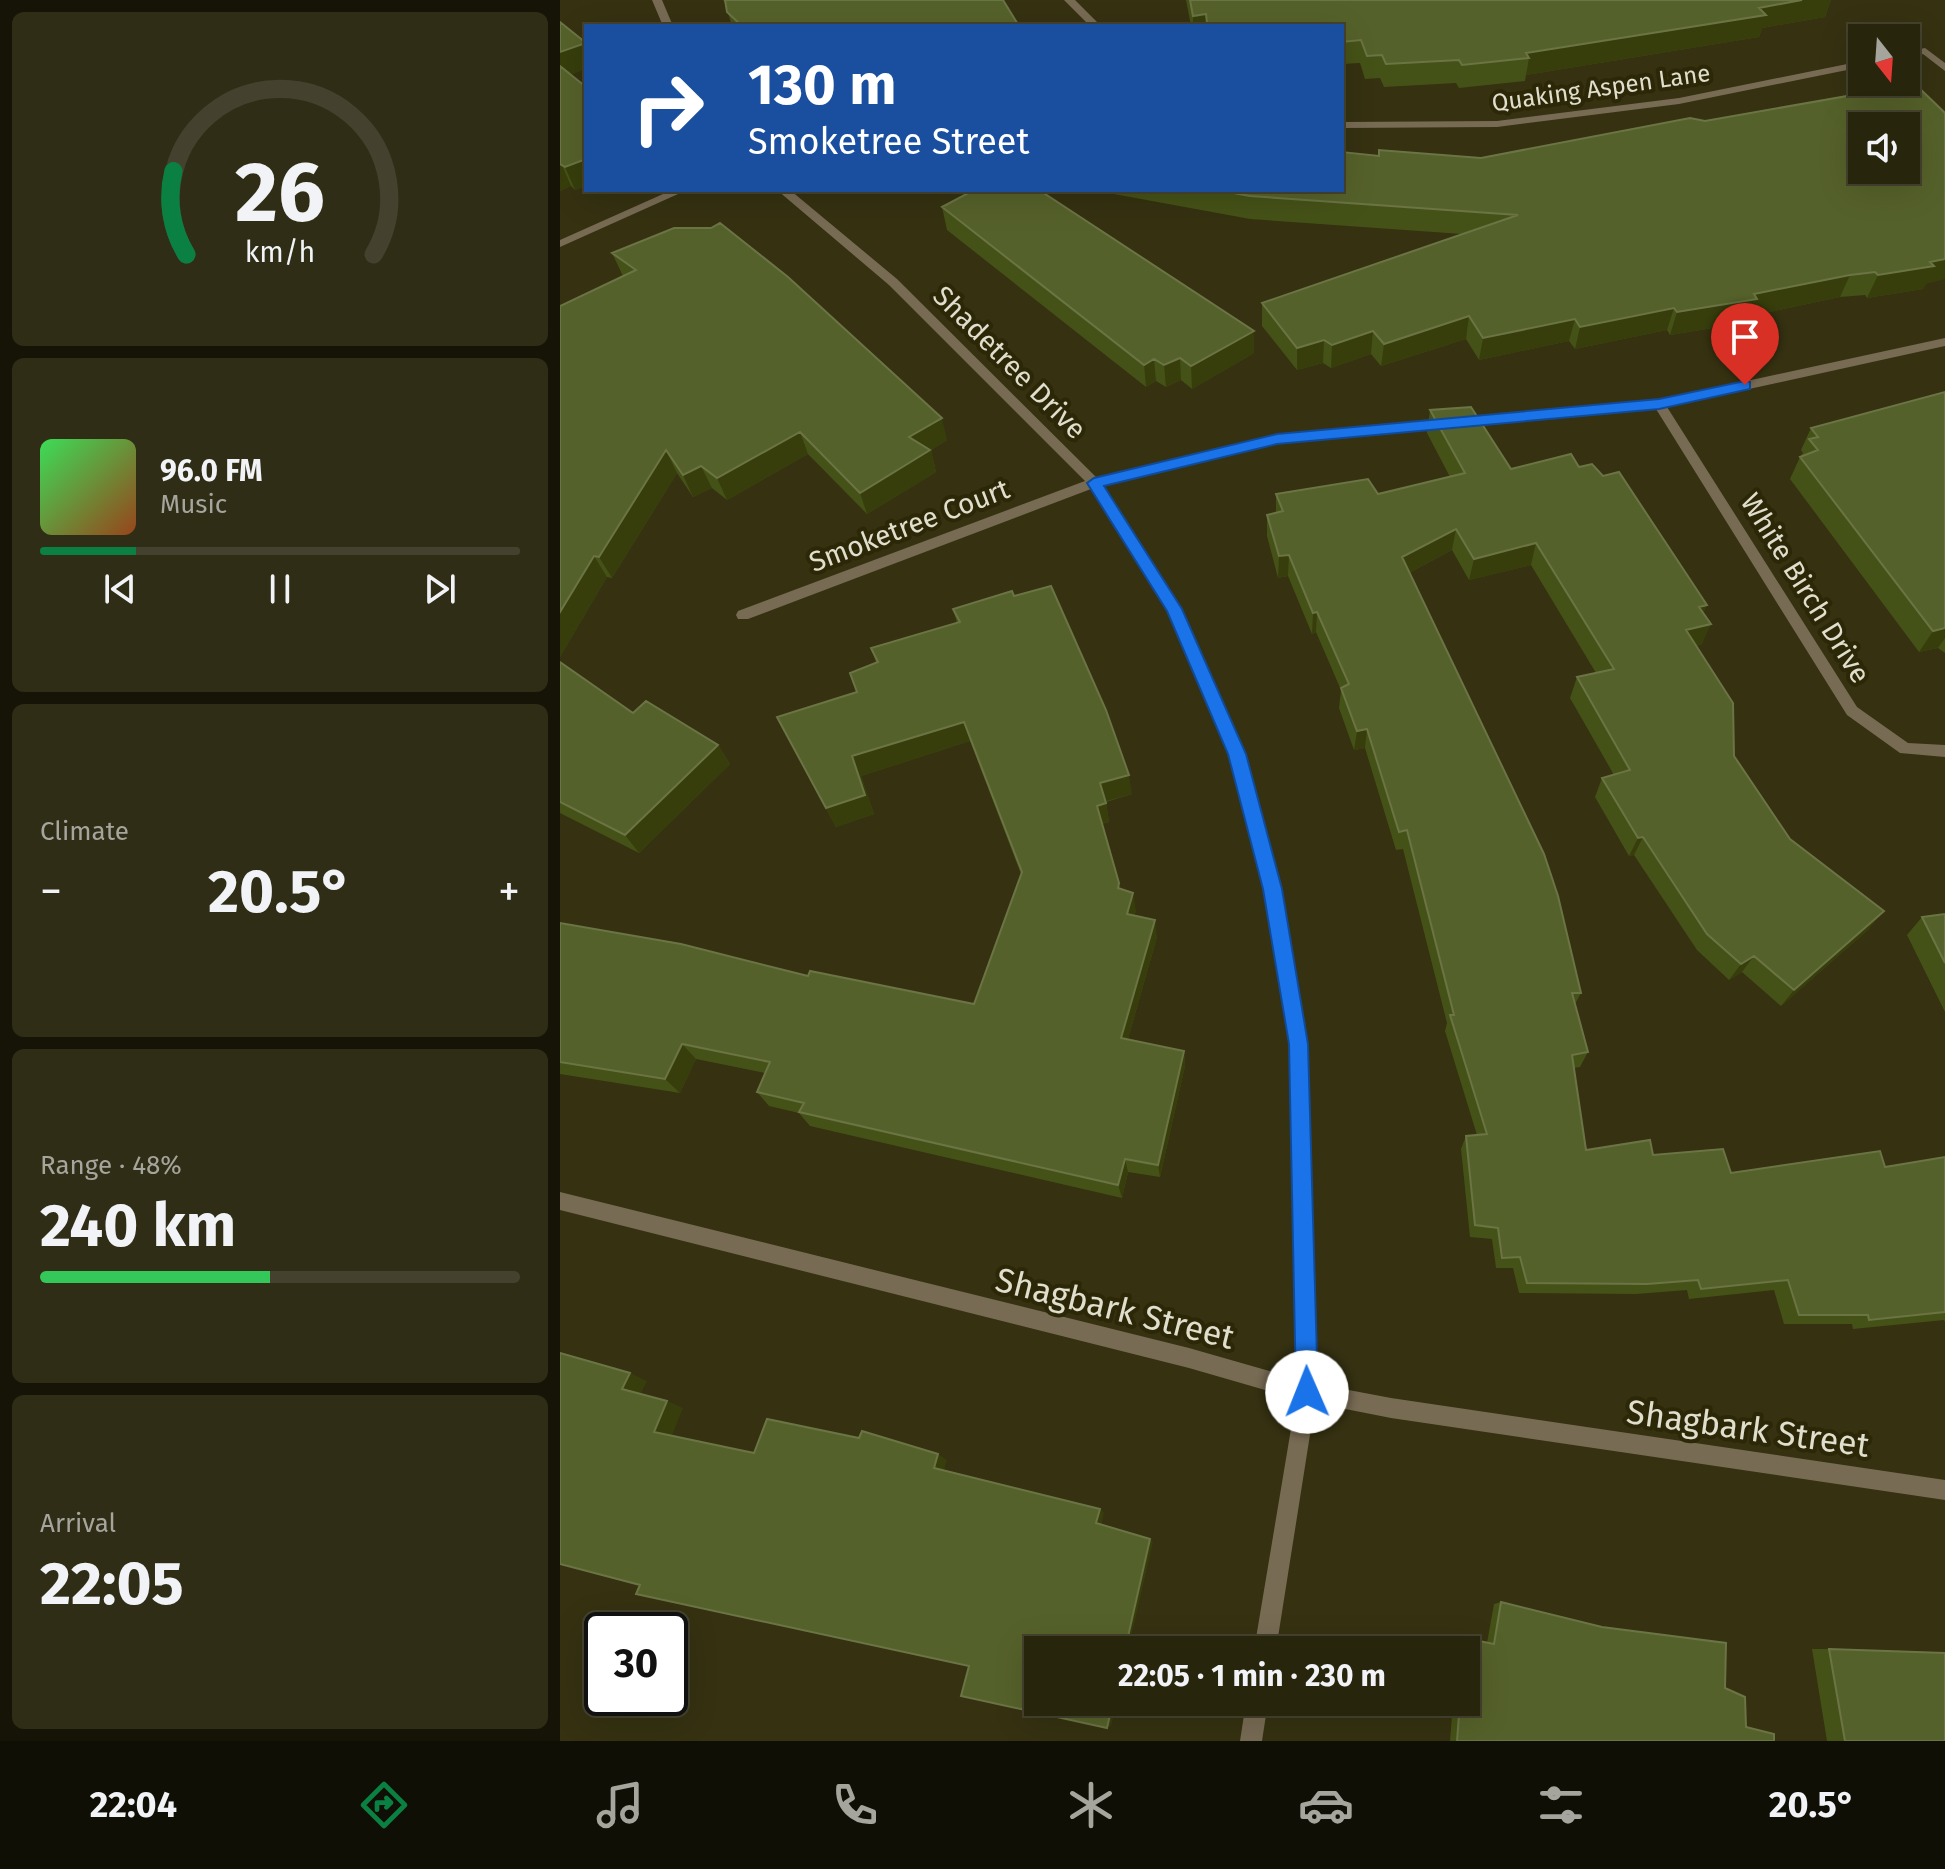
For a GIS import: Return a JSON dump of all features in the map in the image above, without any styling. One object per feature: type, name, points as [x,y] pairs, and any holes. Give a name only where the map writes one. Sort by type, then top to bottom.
[{"type":"street","points":[[657,0],[667,24]]},
{"type":"street","points":[[1069,0],[1094,24]]},
{"type":"street","points":[[1920,52],[1925,51],[1945,68]]},
{"type":"street","name":"Quaking Aspen Lane","points":[[1344,125],[1497,124],[1679,101],[1848,67]]},
{"type":"street","points":[[560,244],[677,192]]},
{"type":"street","name":"Shadetree Drive","points":[[785,192],[893,282],[1094,483],[1174,609],[1237,754],[1272,889],[1299,1044],[1307,1392],[1267,1636]]},
{"type":"street","name":"Smoketree Court","points":[[743,615],[1094,483],[1277,439],[1659,404],[1945,342]]},
{"type":"street","name":"White Birch Drive","points":[[1659,404],[1852,711],[1905,749],[1945,751]]},
{"type":"street","name":"Shagbark Street","points":[[560,1201],[1189,1358],[1307,1392],[1391,1408],[1945,1490]]},
{"type":"street","points":[[1251,1741],[1255,1716]]},
{"type":"building","points":[[725,0],[1003,0],[1018,24],[740,24],[727,12]]},
{"type":"building","points":[[1190,0],[1802,0],[1759,8],[1766,15],[1526,53],[1529,58],[1462,65],[1459,60],[1386,64],[1382,55],[1367,56],[1361,40],[1344,42],[1344,24],[1219,24],[1207,23],[1206,14],[1193,16]]},
{"type":"building","points":[[560,22],[584,44],[560,52]]},
{"type":"building","points":[[560,66],[584,85],[584,160],[565,167],[560,164]]},
{"type":"building","points":[[1920,89],[1945,113],[1945,259],[1930,262],[1934,266],[1878,275],[1875,272],[1850,275],[1754,294],[1757,299],[1677,312],[1674,308],[1580,327],[1575,319],[1483,338],[1469,316],[1384,344],[1373,331],[1332,345],[1324,340],[1297,348],[1262,303],[1518,215],[1228,192],[1344,192],[1344,152],[1379,156],[1379,150],[1481,158],[1690,118],[1705,121],[1848,96],[1920,96]]},
{"type":"building","points":[[970,192],[1042,192],[1254,331],[1191,366],[1180,358],[1164,365],[1154,359],[1144,365],[942,207]]},
{"type":"building","points":[[720,223],[788,277],[942,418],[909,437],[930,450],[860,493],[800,432],[717,478],[701,466],[683,475],[666,450],[599,557],[594,556],[560,612],[560,306],[636,270],[612,253],[674,228],[711,228]]},
{"type":"building","points":[[1945,392],[1945,628],[1933,631],[1800,457],[1818,450],[1809,439],[1818,437],[1811,428]]},
{"type":"building","points":[[1471,407],[1511,469],[1571,454],[1579,467],[1592,464],[1603,476],[1619,472],[1707,605],[1699,607],[1711,624],[1686,630],[1733,703],[1734,756],[1790,839],[1884,911],[1794,990],[1754,956],[1741,964],[1707,934],[1643,837],[1638,838],[1602,778],[1630,770],[1577,677],[1614,669],[1536,543],[1474,559],[1456,529],[1402,557],[1544,854],[1558,896],[1581,993],[1572,993],[1588,1052],[1572,1055],[1586,1150],[1650,1140],[1653,1155],[1723,1149],[1731,1173],[1880,1151],[1885,1167],[1945,1157],[1945,1312],[1869,1320],[1868,1315],[1799,1315],[1788,1280],[1701,1289],[1698,1280],[1647,1284],[1527,1283],[1520,1257],[1502,1258],[1498,1228],[1475,1225],[1466,1136],[1487,1134],[1450,1015],[1454,1015],[1407,830],[1399,832],[1367,729],[1357,731],[1341,688],[1349,684],[1317,612],[1313,613],[1289,555],[1279,556],[1267,515],[1283,511],[1276,494],[1368,479],[1378,494],[1465,473],[1430,410]]},
{"type":"building","points":[[1051,586],[1106,710],[1129,775],[1100,783],[1106,803],[1097,806],[1118,888],[1133,893],[1127,914],[1155,920],[1121,1038],[1184,1051],[1158,1165],[1125,1159],[1118,1185],[799,1112],[804,1103],[757,1092],[770,1062],[682,1044],[665,1079],[560,1062],[560,923],[681,944],[808,976],[810,971],[974,1004],[1022,872],[964,722],[852,756],[865,795],[826,808],[777,717],[857,692],[850,673],[878,662],[871,648],[960,622],[953,609],[1012,591],[1014,596]]},
{"type":"building","points":[[560,662],[633,713],[646,701],[718,745],[625,835],[560,802]]},
{"type":"building","points":[[1945,914],[1945,963],[1922,917]]},
{"type":"building","points":[[560,1353],[630,1373],[622,1389],[667,1401],[654,1432],[754,1453],[767,1419],[859,1438],[862,1431],[938,1454],[934,1468],[1100,1509],[1096,1523],[1150,1539],[1128,1636],[1024,1636],[1024,1710],[961,1696],[969,1666],[636,1594],[640,1585],[560,1564]]},
{"type":"building","points":[[1501,1602],[1602,1627],[1726,1643],[1725,1688],[1745,1697],[1746,1727],[1774,1734],[1774,1741],[1457,1741],[1459,1716],[1480,1716],[1480,1641],[1494,1644]]},
{"type":"building","points":[[1829,1649],[1945,1653],[1945,1741],[1845,1741]]},
{"type":"building","points":[[1052,1716],[1110,1716],[1107,1728]]},
{"type":"route","points":[[1307,1392],[1299,1044],[1272,889],[1237,754],[1174,609],[1094,483],[1277,439],[1659,404],[1745,385]]}]
